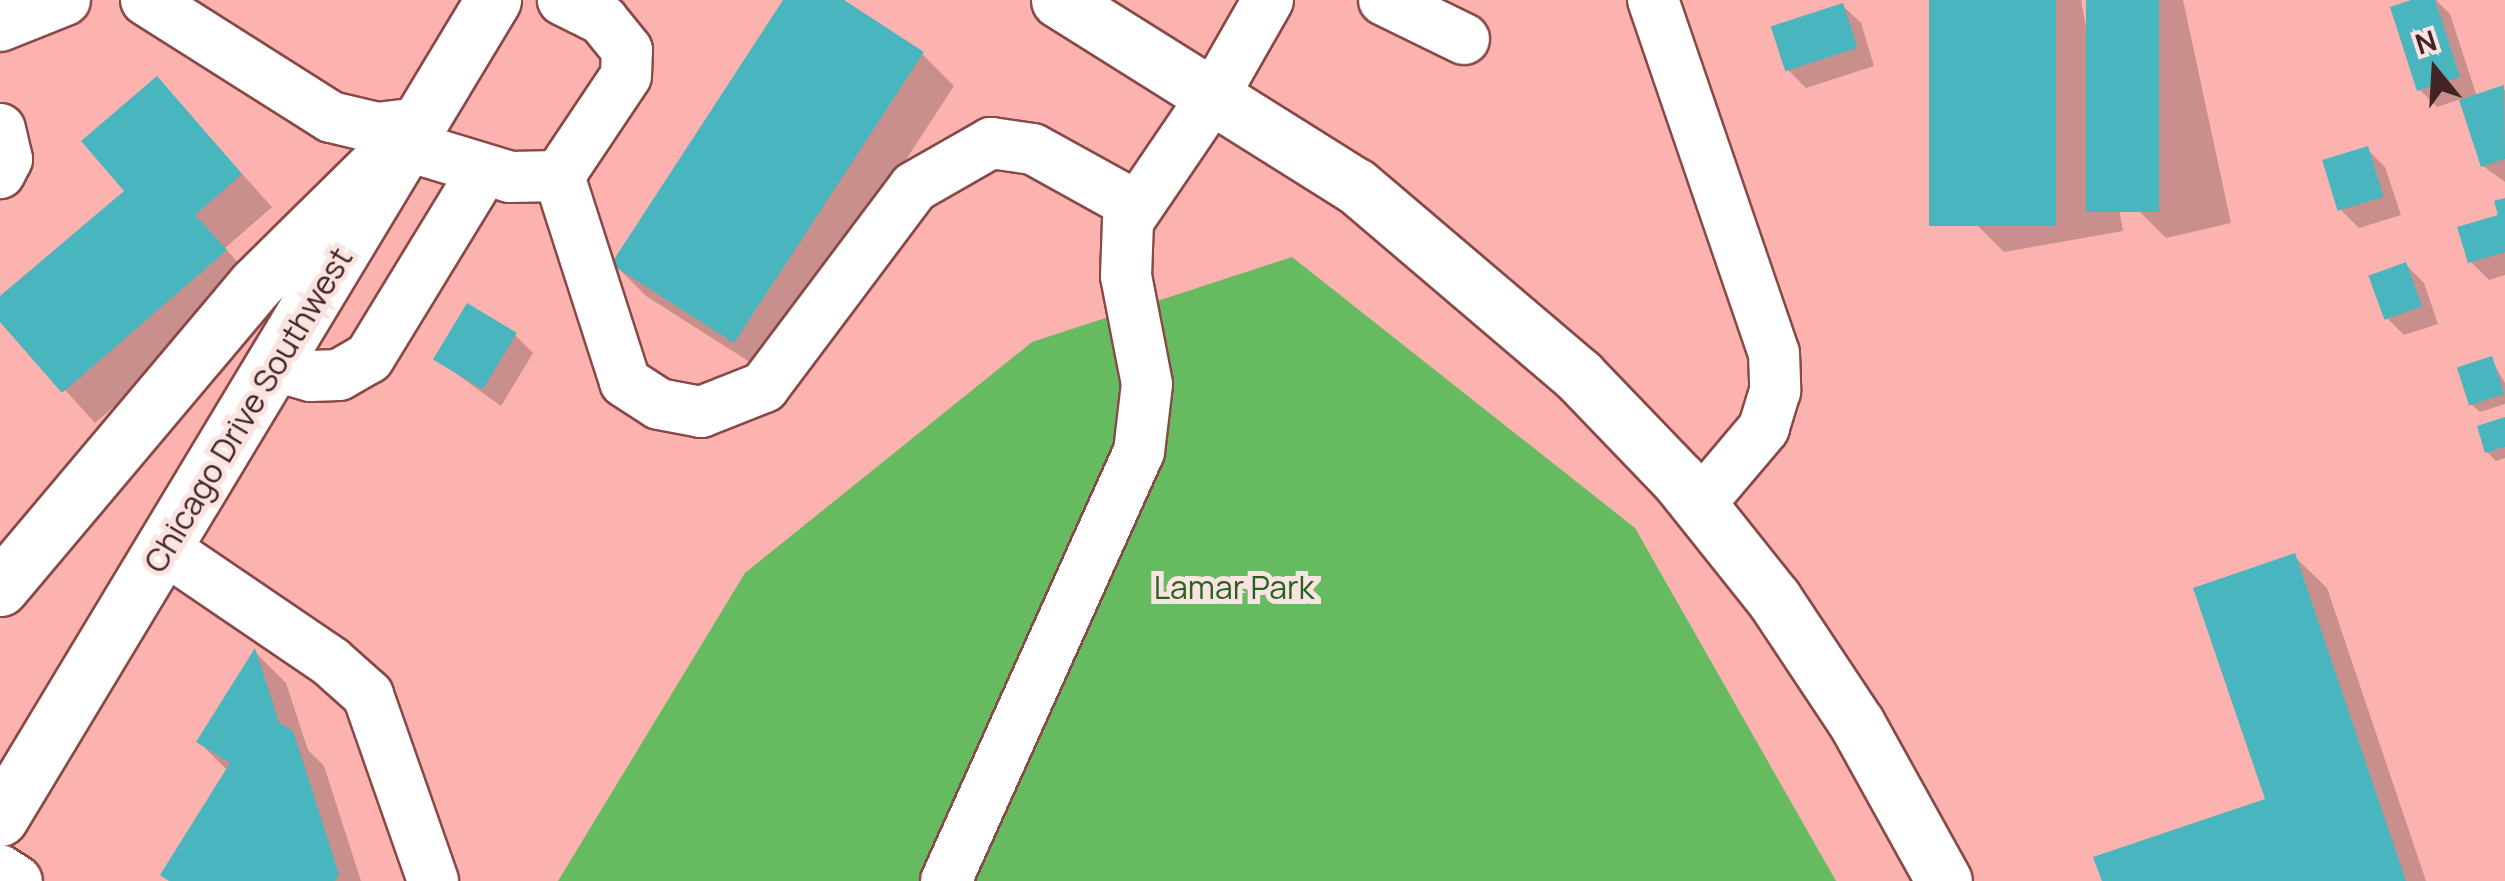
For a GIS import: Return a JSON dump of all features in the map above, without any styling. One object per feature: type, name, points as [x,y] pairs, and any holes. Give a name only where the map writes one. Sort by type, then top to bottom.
[{"type":"main road","name":"Chicago Drive Southwest","points":[[0,818],[276,366],[492,0]]},
{"type":"main road","points":[[1058,0],[1215,93],[1356,186],[1467,275],[1579,376],[1700,505],[1774,599],[1857,724],[1944,881]]},
{"type":"main road","points":[[0,588],[256,284],[412,134]]},
{"type":"street","points":[[0,26],[65,0]]},
{"type":"street","points":[[146,0],[332,117],[412,134],[483,171],[559,176]]},
{"type":"street","points":[[559,176],[626,76],[627,50],[604,20],[563,0]]},
{"type":"street","points":[[946,881],[1139,452],[1147,384],[1124,243],[1136,206],[1215,93],[1268,0]]},
{"type":"street","points":[[1384,0],[1464,39]]},
{"type":"street","points":[[1653,0],[1774,352],[1776,391],[1764,428],[1700,505]]},
{"type":"street","points":[[0,129],[7,159],[0,173]]},
{"type":"street","points":[[559,176],[626,382],[659,404],[701,412],[764,386],[914,187],[991,143],[1034,149],[1136,206]]},
{"type":"street","points":[[276,366],[311,376],[339,375],[370,358],[483,171]]},
{"type":"street","points":[[165,549],[331,662],[368,696],[434,881]]},
{"type":"street","points":[[0,870],[16,881]]},
{"type":"green space","name":"Lamar Park","points":[[1292,257],[1635,528],[1836,881],[558,881],[745,573],[1032,342]]},
{"type":"building","points":[[783,0],[844,0],[924,52],[734,343],[611,264]]},
{"type":"building","points":[[1929,0],[2056,0],[2056,226],[1929,226]]},
{"type":"building","points":[[2086,0],[2159,0],[2159,212],[2086,212]]},
{"type":"building","points":[[2411,0],[2435,0],[2460,77],[2417,91],[2390,7]]},
{"type":"building","points":[[1843,3],[1858,48],[1785,71],[1771,26]]},
{"type":"building","points":[[157,76],[242,174],[195,215],[227,250],[62,393],[0,322],[0,296],[124,191],[81,141]]},
{"type":"building","points":[[2504,85],[2505,159],[2481,167],[2459,100]]},
{"type":"building","points":[[2368,146],[2383,197],[2338,211],[2322,160]]},
{"type":"building","points":[[2505,198],[2505,252],[2468,263],[2457,227],[2498,215],[2494,201]]},
{"type":"building","points":[[2406,262],[2422,306],[2384,320],[2368,276]]},
{"type":"building","points":[[467,303],[517,333],[483,389],[433,360]]},
{"type":"building","points":[[2492,356],[2504,394],[2469,405],[2457,367]]},
{"type":"building","points":[[2505,417],[2505,447],[2485,453],[2477,426]]},
{"type":"building","points":[[2295,553],[2406,881],[2102,881],[2093,857],[2265,799],[2193,588]]},
{"type":"building","points":[[255,648],[279,723],[293,731],[339,874],[335,881],[169,881],[160,875],[230,763],[196,742]]}]
